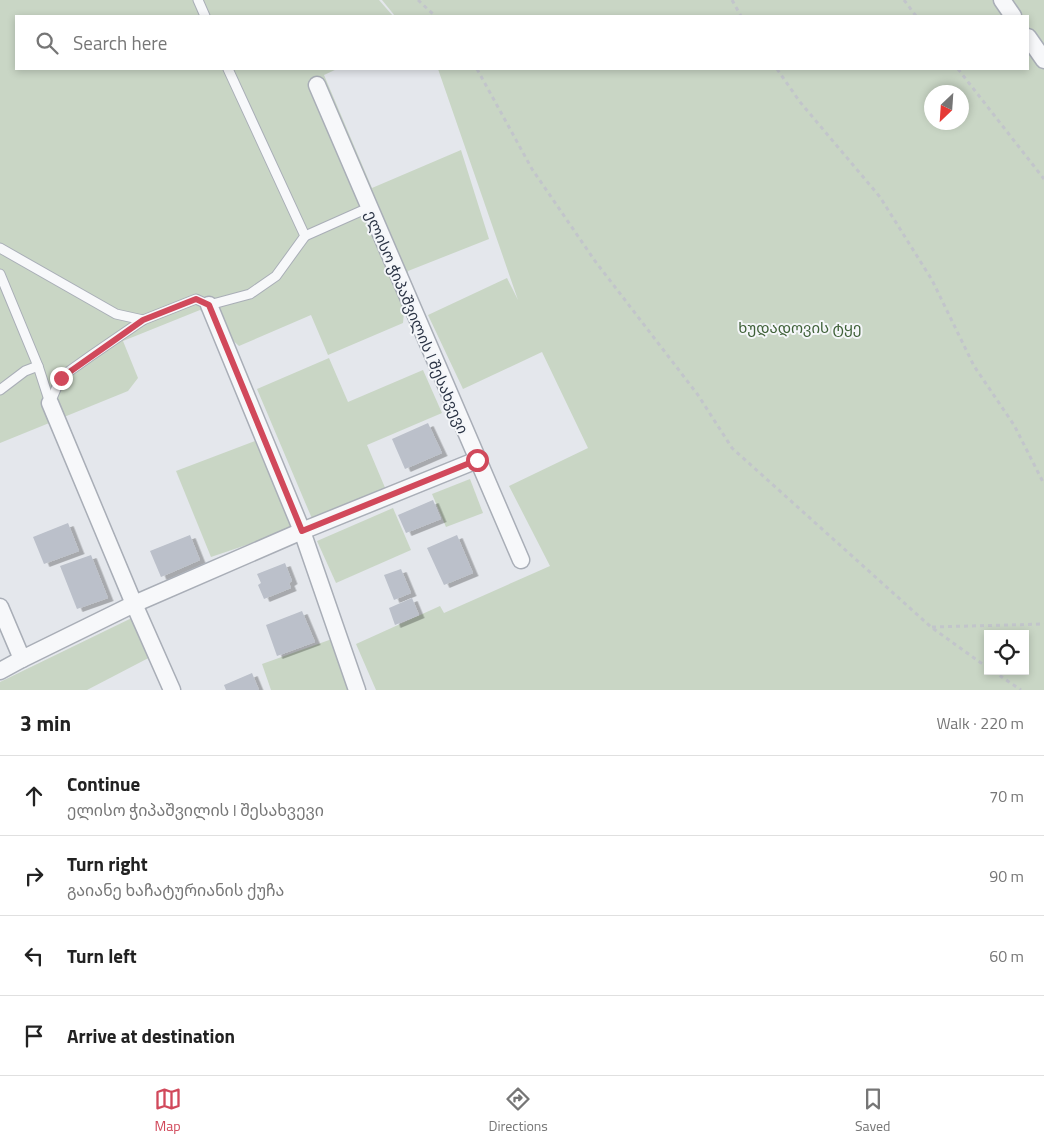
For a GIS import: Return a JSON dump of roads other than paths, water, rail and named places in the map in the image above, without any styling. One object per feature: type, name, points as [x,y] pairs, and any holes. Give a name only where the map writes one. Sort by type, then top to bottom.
[{"type":"street","points":[[1002,0],[1012,15]]},
{"type":"street","points":[[1029,38],[1044,60]]},
{"type":"street","name":"ელისო ჭიპაშვილის I შესახვევი","points":[[317,85],[520,560]]},
{"type":"street","points":[[209,305],[302,531],[357,690]]},
{"type":"street","points":[[50,403],[172,690]]},
{"type":"street","points":[[0,672],[134,604],[302,531],[477,460]]},
{"type":"street","points":[[0,608],[22,660]]},
{"type":"lane","points":[[198,0],[205,15]]},
{"type":"lane","points":[[228,70],[305,236]]},
{"type":"lane","points":[[50,403],[61,378],[143,320],[196,299],[209,305],[250,294],[276,276],[305,236],[368,208]]},
{"type":"lane","points":[[0,248],[116,314],[143,320]]},
{"type":"lane","points":[[0,274],[38,366],[50,403]]},
{"type":"lane","points":[[0,390],[25,371],[38,366]]},
{"type":"park label","name":"ხუდადოვის ტყე","points":[[800,327]]}]
